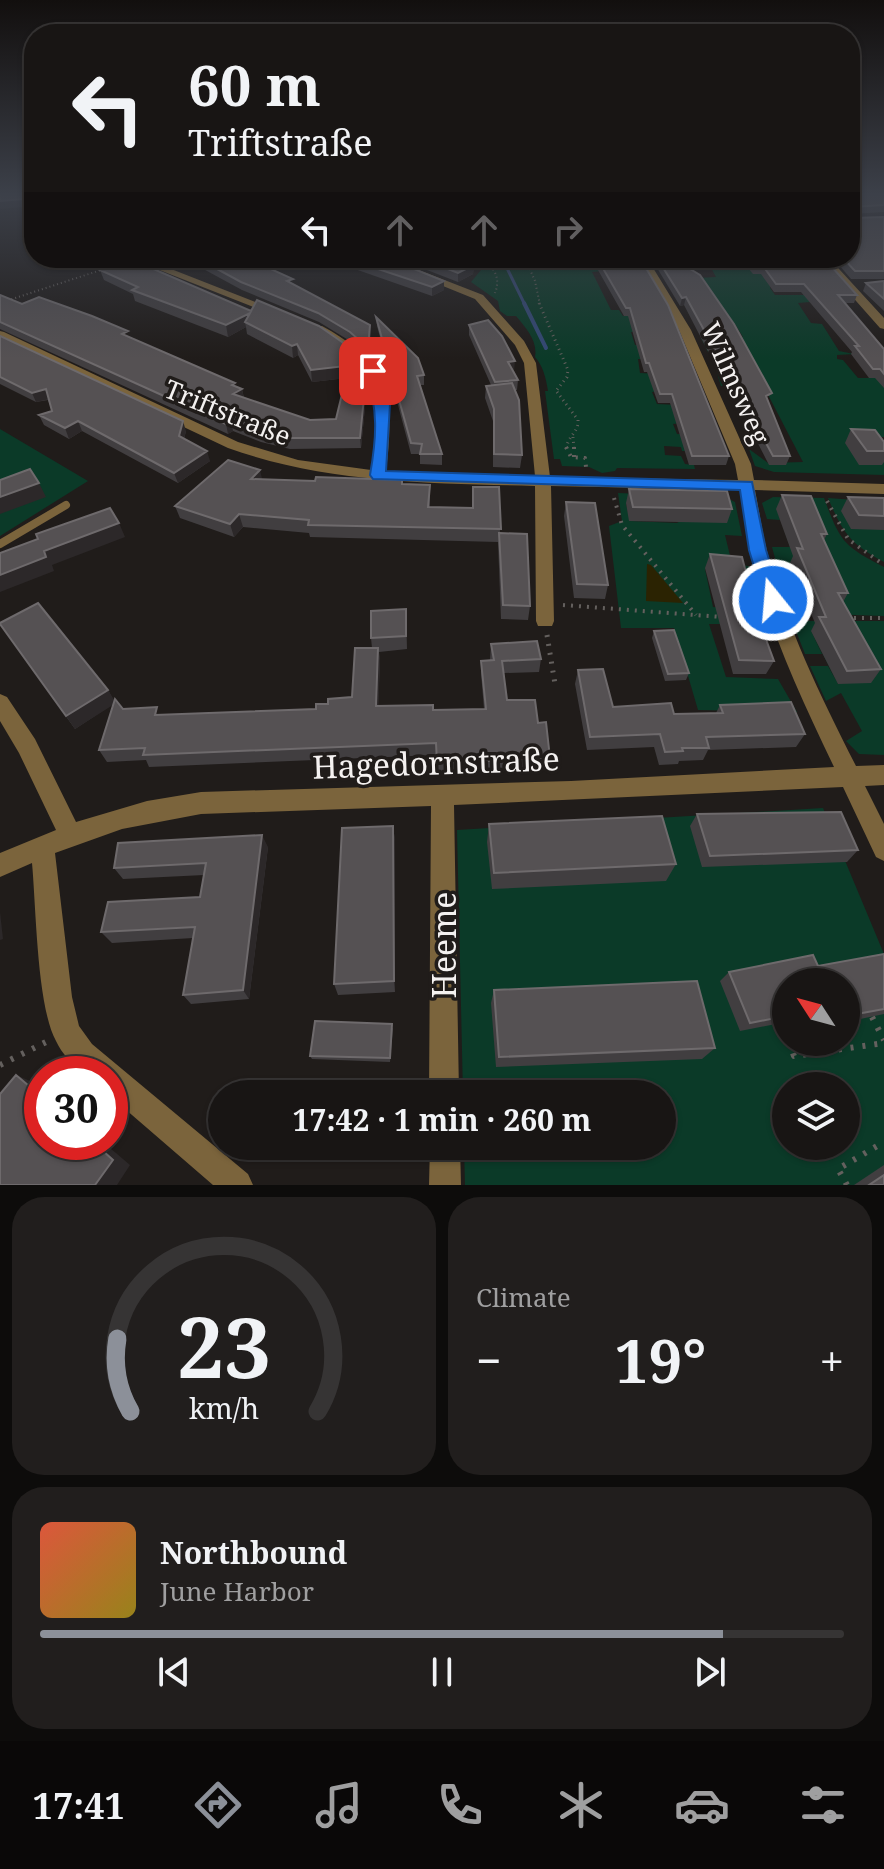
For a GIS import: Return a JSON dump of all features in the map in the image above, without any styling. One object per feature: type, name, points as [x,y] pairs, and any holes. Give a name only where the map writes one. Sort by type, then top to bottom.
[{"type":"street","points":[[161,268],[285,316]]},
{"type":"street","points":[[405,268],[471,293],[486,303],[520,344],[530,363],[543,481],[545,621]]},
{"type":"street","name":"Wilmsweg","points":[[648,268],[685,330],[743,464],[758,550],[779,617],[805,683],[884,849]]},
{"type":"street","points":[[835,268],[853,284],[884,325]]},
{"type":"street","points":[[305,323],[351,348],[376,378],[383,404],[378,475]]},
{"type":"street","name":"Triftstraße","points":[[0,335],[247,451],[316,469],[378,475],[543,481],[884,489]]},
{"type":"street","points":[[0,703],[27,746],[70,834]]},
{"type":"street","name":"Hagedornstraße","points":[[0,865],[104,821],[157,808],[201,803],[442,796],[884,775]]},
{"type":"street","name":"Heeme","points":[[442,796],[444,1080]]},
{"type":"street","points":[[42,846],[58,997],[66,1032],[84,1056]]},
{"type":"street","points":[[128,1093],[237,1185]]},
{"type":"street","points":[[445,1160],[445,1185]]},
{"type":"lane","points":[[0,544],[66,505]]},
{"type":"path","points":[[0,303],[105,268]]},
{"type":"path","points":[[486,303],[498,288],[493,268]]},
{"type":"path","points":[[529,268],[541,313],[568,370],[567,377],[556,391]]},
{"type":"path","points":[[535,391],[556,391]]},
{"type":"path","points":[[556,391],[578,420],[579,426],[567,441],[566,448],[574,457],[585,458],[589,482]]},
{"type":"path","points":[[573,437],[574,457]]},
{"type":"path","points":[[612,483],[616,513],[622,525],[696,615]]},
{"type":"path","points":[[820,486],[842,535],[857,549],[884,565]]},
{"type":"path","points":[[545,603],[735,617]]},
{"type":"path","points":[[779,617],[823,618]]},
{"type":"path","points":[[836,618],[884,618]]},
{"type":"path","points":[[545,621],[555,684]]},
{"type":"path","points":[[860,1046],[884,1042],[872,1017]]},
{"type":"path","points":[[0,1065],[66,1032]]},
{"type":"path","points":[[847,1185],[838,1169],[884,1142]]},
{"type":"green space","points":[[475,268],[601,268],[603,271],[592,272],[611,310],[619,310],[623,316],[638,316],[645,332],[631,332],[635,345],[648,345],[652,359],[638,359],[640,373],[661,374],[666,391],[652,392],[657,404],[677,405],[682,423],[673,424],[677,434],[702,435],[701,452],[664,446],[665,455],[681,456],[685,464],[694,465],[695,469],[617,468],[602,473],[589,467],[562,466],[560,459],[554,459],[545,391],[548,391],[542,368],[535,357],[535,346],[516,316],[507,316],[500,311],[498,301],[471,282],[481,270]]},
{"type":"green space","points":[[711,268],[771,268],[770,288],[775,295],[806,295],[810,302],[798,303],[811,323],[822,324],[839,351],[854,354],[837,355],[837,359],[843,360],[858,378],[880,378],[884,384],[884,437],[881,437],[884,443],[884,475],[774,472],[755,466],[749,449],[768,463],[803,462],[764,387],[721,386],[713,360],[745,361],[708,352],[701,338],[743,337],[735,324],[724,323],[698,278],[716,277]]},
{"type":"green space","points":[[0,429],[88,481],[0,536]]},
{"type":"green space","points":[[618,493],[642,494],[626,504],[630,521],[677,523],[723,496],[735,502],[742,536],[725,535],[732,564],[749,566],[753,583],[705,569],[713,607],[740,609],[746,624],[709,624],[726,677],[778,679],[797,712],[698,710],[674,628],[621,628],[609,526],[622,521]]},
{"type":"green space","points":[[773,497],[824,498],[834,524],[845,541],[884,567],[884,616],[827,614],[794,571],[779,573],[772,547],[790,547],[777,509],[780,520],[767,519],[762,503]]},
{"type":"green space","points":[[828,498],[855,500],[884,530],[884,562],[849,536]]},
{"type":"green space","points":[[792,621],[884,621],[884,755],[859,754],[846,741],[862,731],[841,693],[826,701],[810,666],[828,666],[838,684],[811,631],[822,654],[805,654]]},
{"type":"green space","points":[[823,808],[884,954],[884,1185],[465,1185],[464,1160],[676,1160],[676,1080],[463,1080],[457,830]]},
{"type":"sand","points":[[647,564],[651,565],[683,603],[646,601]]},
{"type":"building","points":[[860,248],[884,248],[884,271],[855,271],[852,268],[860,268]]},
{"type":"building","points":[[151,268],[251,311],[257,300],[319,326],[342,342],[363,364],[311,370],[297,344],[292,346],[245,322],[250,313],[226,325],[132,290],[138,287],[100,270]]},
{"type":"building","points":[[215,268],[269,268],[293,279],[287,281],[370,325],[368,348],[350,332],[318,313],[241,282]]},
{"type":"building","points":[[375,268],[412,268],[444,281],[432,287]]},
{"type":"building","points":[[445,268],[468,268],[458,273]]},
{"type":"building","points":[[603,268],[646,268],[668,305],[729,456],[692,456],[672,394],[660,394],[649,363],[646,363],[630,308],[626,308]]},
{"type":"building","points":[[663,268],[689,268],[700,275],[734,324],[772,393],[766,396],[790,456],[773,456],[723,352],[716,352],[686,297],[682,298]]},
{"type":"building","points":[[764,268],[833,268],[857,295],[838,295],[884,349],[884,374],[880,369],[873,369],[855,346],[859,346],[804,284],[776,284]]},
{"type":"building","points":[[884,281],[884,299],[866,283]]},
{"type":"building","points":[[0,295],[22,304],[39,297],[92,316],[128,331],[122,334],[235,383],[232,385],[242,389],[233,394],[310,420],[336,419],[342,394],[364,397],[360,438],[289,438],[259,432],[231,421],[226,424],[0,322]]},
{"type":"building","points":[[376,317],[418,358],[424,375],[417,376],[442,454],[420,454],[422,444],[411,443]]},
{"type":"building","points":[[488,320],[502,336],[515,361],[508,362],[518,380],[495,382],[469,325]]},
{"type":"building","points":[[0,336],[183,421],[179,436],[207,451],[174,473],[78,421],[65,428],[39,415],[52,411],[46,389],[32,393],[0,377]]},
{"type":"building","points":[[512,383],[519,400],[522,455],[494,454],[494,409],[486,386]]},
{"type":"building","points":[[851,429],[875,430],[884,442],[884,451],[867,451]]},
{"type":"building","points":[[228,460],[260,470],[251,479],[315,481],[316,477],[402,480],[402,484],[430,485],[428,507],[473,508],[473,487],[499,487],[501,529],[308,525],[309,520],[239,514],[230,524],[175,506]]},
{"type":"building","points":[[30,469],[39,483],[0,497],[0,480]]},
{"type":"building","points":[[629,489],[727,491],[732,509],[633,507]]},
{"type":"building","points":[[782,495],[811,496],[827,534],[821,534],[848,593],[838,593],[881,669],[847,671],[819,617],[826,617],[797,548],[803,549]]},
{"type":"building","points":[[848,497],[884,498],[884,516],[859,515]]},
{"type":"building","points":[[566,502],[595,503],[608,585],[577,584]]},
{"type":"building","points":[[110,508],[119,523],[44,551],[46,557],[0,575],[0,553],[38,539],[36,534]]},
{"type":"building","points":[[499,533],[527,534],[530,606],[503,605]]},
{"type":"building","points":[[710,554],[742,557],[757,615],[774,661],[739,660]]},
{"type":"building","points":[[38,603],[108,690],[66,716],[0,624]]},
{"type":"building","points":[[406,609],[406,636],[371,638],[371,611]]},
{"type":"building","points":[[674,630],[689,673],[668,674],[654,631]]},
{"type":"building","points":[[537,641],[541,659],[502,661],[507,700],[535,700],[538,723],[546,722],[550,758],[437,763],[436,743],[143,755],[145,748],[99,750],[115,699],[123,709],[157,707],[155,715],[316,709],[316,704],[328,704],[328,699],[352,697],[355,648],[378,648],[376,706],[433,705],[433,710],[486,709],[481,661],[494,660],[491,644]]},
{"type":"building","points":[[603,669],[613,707],[671,703],[674,714],[723,713],[720,705],[791,702],[805,734],[706,737],[709,748],[682,748],[683,751],[665,752],[660,734],[590,737],[578,670]]},
{"type":"building","points":[[841,812],[858,850],[710,856],[697,814]]},
{"type":"building","points":[[662,816],[676,864],[494,873],[489,824]]},
{"type":"building","points":[[393,826],[394,981],[334,984],[342,828]]},
{"type":"building","points":[[262,835],[243,990],[183,995],[195,927],[101,932],[108,902],[200,897],[206,863],[114,868],[118,843]]},
{"type":"building","points":[[884,954],[884,1009],[860,1013],[860,968],[772,968],[772,1019],[750,1023],[729,972],[813,955],[818,966]]},
{"type":"building","points":[[697,981],[715,1048],[499,1057],[494,990]]},
{"type":"building","points":[[315,1021],[392,1024],[390,1058],[310,1056]]},
{"type":"building","points":[[16,1075],[24,1082],[24,1160],[113,1160],[95,1185],[0,1185],[0,1094]]},
{"type":"building","points":[[884,1175],[884,1185],[869,1185]]},
{"type":"waterway","points":[[507,268],[525,305]]},
{"type":"waterway","points":[[524,303],[546,348]]},
{"type":"route","points":[[373,371],[381,389],[383,404],[378,475],[747,486],[758,550],[773,600]]}]
